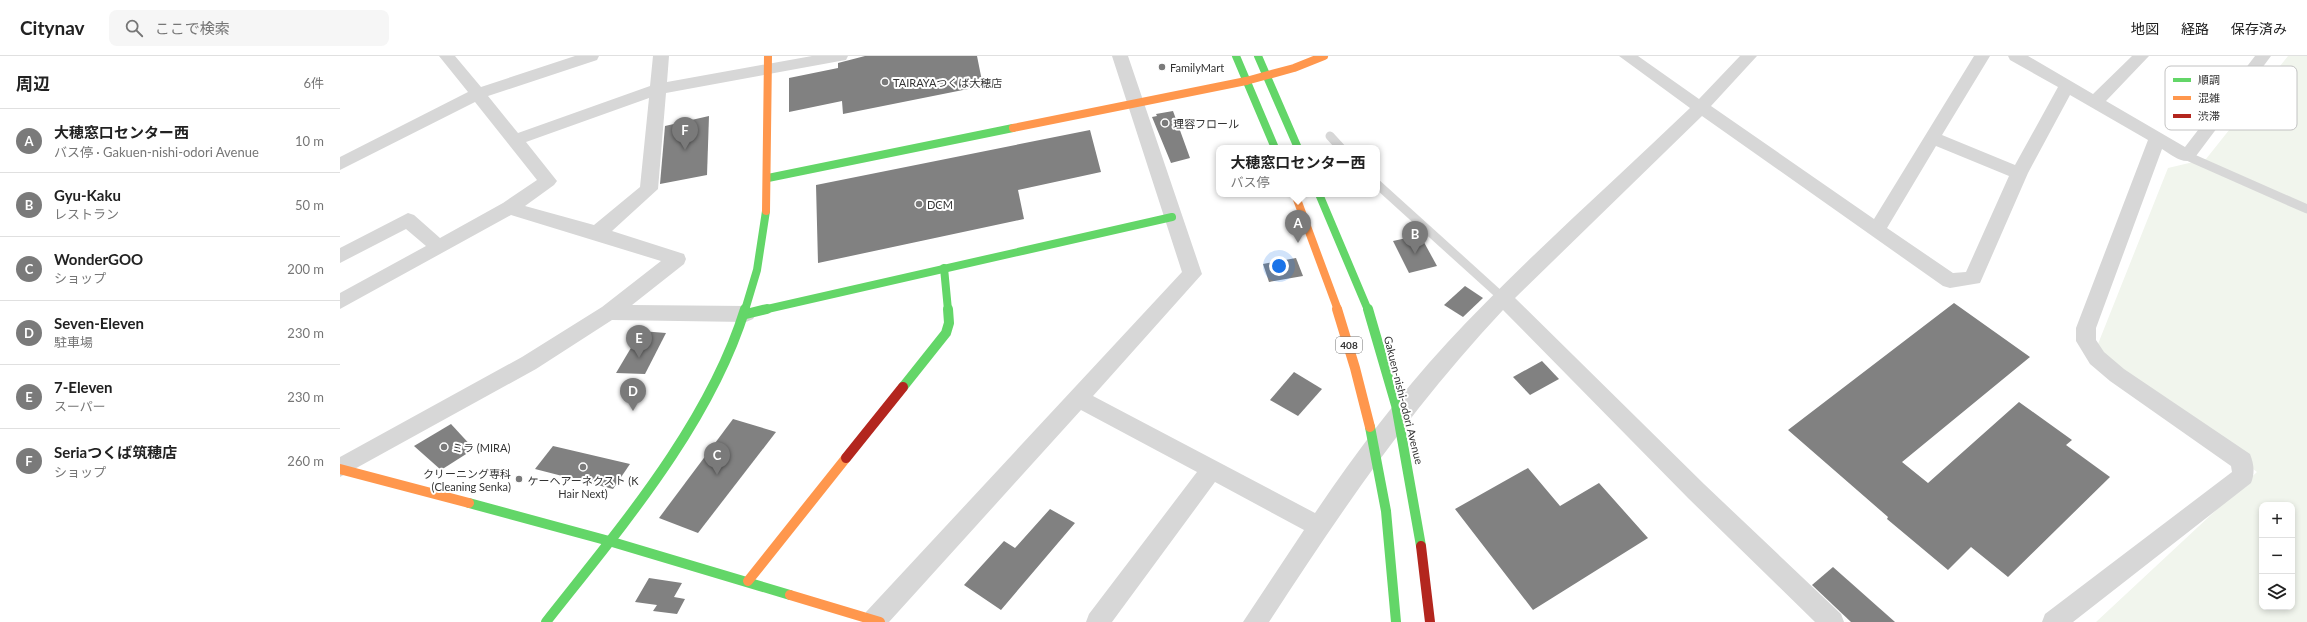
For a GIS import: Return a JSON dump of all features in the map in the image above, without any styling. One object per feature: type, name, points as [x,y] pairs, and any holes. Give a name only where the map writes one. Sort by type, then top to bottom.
[{"type":"main road","points":[[1236,56],[1274,145]]},
{"type":"main road","points":[[1258,56],[1297,145]]},
{"type":"main road","points":[[768,178],[1246,81],[1267,76],[1324,56]]},
{"type":"main road","points":[[546,622],[651,486],[681,443],[708,396],[746,314],[757,277],[767,211],[768,63]]},
{"type":"main road","name":"408","points":[[1296,197],[1324,266],[1341,316],[1376,446],[1388,511],[1394,573],[1396,622]]},
{"type":"main road","name":"Gakuen-nishi-odori Avenue","points":[[1320,197],[1346,255],[1371,322],[1386,369],[1414,494],[1425,565],[1430,622]]},
{"type":"main road","points":[[746,314],[1172,217]]},
{"type":"main road","points":[[748,582],[946,333],[949,323],[944,268]]},
{"type":"main road","points":[[340,468],[609,541],[877,621]]},
{"type":"street","points":[[340,302],[509,208],[548,181],[447,56]]},
{"type":"street","points":[[340,164],[478,94],[591,56]]},
{"type":"street","points":[[597,233],[649,189],[660,56]]},
{"type":"street","points":[[515,140],[657,90],[768,63],[840,56]]},
{"type":"street","points":[[877,621],[1192,274],[1120,56]]},
{"type":"street","points":[[1627,56],[1950,281],[1972,278],[2019,173],[2066,85]]},
{"type":"street","points":[[1256,622],[1318,526],[1397,418],[1453,350],[1503,298],[1701,107],[1749,56]]},
{"type":"street","points":[[1876,230],[1982,56]]},
{"type":"street","points":[[2016,56],[2187,156],[2207,130]]},
{"type":"street","points":[[2095,102],[2141,56]]},
{"type":"street","points":[[2255,66],[2263,56]]},
{"type":"street","points":[[1933,138],[2019,173]]},
{"type":"street","points":[[2054,622],[2243,476],[2242,461],[2117,375],[2097,358],[2086,341],[2086,328],[2157,138]]},
{"type":"street","points":[[340,468],[529,363],[608,312],[676,259],[597,233],[509,208]]},
{"type":"street","points":[[340,256],[408,220],[439,247]]},
{"type":"street","points":[[1503,298],[1702,496],[1832,622]]},
{"type":"street","points":[[608,312],[746,314]]},
{"type":"street","points":[[1078,398],[1318,526]]},
{"type":"street","points":[[1098,622],[1212,469]]},
{"type":"lane","points":[[1330,136],[1338,145]]},
{"type":"lane","points":[[2187,156],[2307,209]]},
{"type":"lane","points":[[1380,187],[1503,298]]},
{"type":"shaded area","points":[[2288,56],[2307,56],[2307,622],[2096,622],[2257,472],[2096,349],[2168,168],[2206,159],[2229,130],[2297,130],[2297,66],[2280,66]]},
{"type":"building","name":"TAIRAYAつくば大穂店","points":[[865,56],[977,56],[983,86],[843,114],[842,101],[789,112],[789,78],[838,68],[838,63]]},
{"type":"building","points":[[1173,111],[1190,158],[1171,163],[1152,117],[1157,116],[1156,114]]},
{"type":"building","points":[[709,116],[707,175],[660,184],[665,126]]},
{"type":"building","name":"DCM","points":[[1090,130],[1101,172],[1018,190],[1024,219],[818,263],[816,185]]},
{"type":"building","points":[[1420,235],[1437,266],[1409,273],[1393,241]]},
{"type":"building","points":[[1296,258],[1303,276],[1269,282],[1263,264]]},
{"type":"building","points":[[1465,286],[1483,298],[1463,317],[1444,305]]},
{"type":"building","points":[[1954,303],[2030,357],[1902,462],[1928,483],[2019,402],[2072,440],[2066,445],[2110,477],[2008,577],[1971,547],[1948,570],[1887,519],[1888,517],[1788,430]]},
{"type":"building","points":[[641,331],[666,333],[645,374],[616,373]]},
{"type":"building","points":[[1542,361],[1559,379],[1530,395],[1513,377]]},
{"type":"building","points":[[1294,372],[1322,389],[1298,416],[1270,400]]},
{"type":"building","points":[[733,419],[776,432],[698,533],[659,518]]},
{"type":"building","name":"ミラ (MIRA)","points":[[451,424],[474,449],[441,470],[414,446]]},
{"type":"building","name":"ケーヘアーネクスト (K Hair Next)","points":[[553,446],[630,464],[613,489],[535,469]]},
{"type":"building","points":[[1528,468],[1560,506],[1599,483],[1648,538],[1533,610],[1455,509]]},
{"type":"building","points":[[1050,509],[1075,523],[1001,610],[964,585],[1004,541],[1015,548]]},
{"type":"building","points":[[1833,567],[1895,622],[1851,622],[1812,585]]},
{"type":"building","points":[[649,578],[682,583],[674,597],[685,599],[677,614],[653,611],[657,605],[635,602]]},
{"type":"traffic: fast","points":[[1236,56],[1274,145]]},
{"type":"traffic: fast","points":[[1258,56],[1297,145]]},
{"type":"traffic: fast","points":[[768,178],[1013,128]]},
{"type":"traffic: fast","points":[[1320,197],[1355,274],[1382,350],[1402,433],[1421,546]]},
{"type":"traffic: fast","points":[[546,622],[654,481],[687,431],[716,379],[740,326],[757,270],[766,211]]},
{"type":"traffic: fast","points":[[746,314],[1172,217]]},
{"type":"traffic: fast","points":[[903,387],[946,333],[949,323],[944,268]]},
{"type":"traffic: fast","points":[[1370,427],[1386,511],[1396,622]]},
{"type":"traffic: fast","points":[[469,503],[609,541],[790,595]]},
{"type":"traffic: slow","points":[[766,211],[768,167],[768,56]]},
{"type":"traffic: slow","points":[[1246,81],[1294,68],[1324,56]]},
{"type":"traffic: slow","points":[[1013,128],[1246,81]]},
{"type":"traffic: slow","points":[[1296,197],[1317,251],[1347,338],[1370,427]]},
{"type":"traffic: slow","points":[[748,581],[846,458]]},
{"type":"traffic: slow","points":[[340,469],[469,503]]},
{"type":"traffic: slow","points":[[790,595],[880,622]]},
{"type":"traffic: jam","points":[[846,458],[903,387]]},
{"type":"traffic: jam","points":[[1421,546],[1430,622]]},
{"type":"place","name":"FamilyMart","points":[[1162,67]]},
{"type":"place","name":"TAIRAYAつくば大穂店","points":[[885,82]]},
{"type":"place","name":"理容フロール","points":[[1165,123]]},
{"type":"place","name":"Seriaつくば筑穂店","points":[[685,150]]},
{"type":"place","name":"DCM","points":[[919,204]]},
{"type":"place","name":"大穂窓口センター西","points":[[1298,243]]},
{"type":"place","name":"Gyu-Kaku","points":[[1415,254]]},
{"type":"place","name":"7-Eleven","points":[[639,358]]},
{"type":"place","name":"Seven-Eleven","points":[[633,411]]},
{"type":"place","name":"ミラ (MIRA)","points":[[444,447]]},
{"type":"place","name":"ケーヘアーネクスト (K Hair Next)","points":[[583,467]]},
{"type":"place","name":"WonderGOO","points":[[717,475]]},
{"type":"place","name":"クリーニング専科 (Cleaning Senka)","points":[[519,479]]}]
